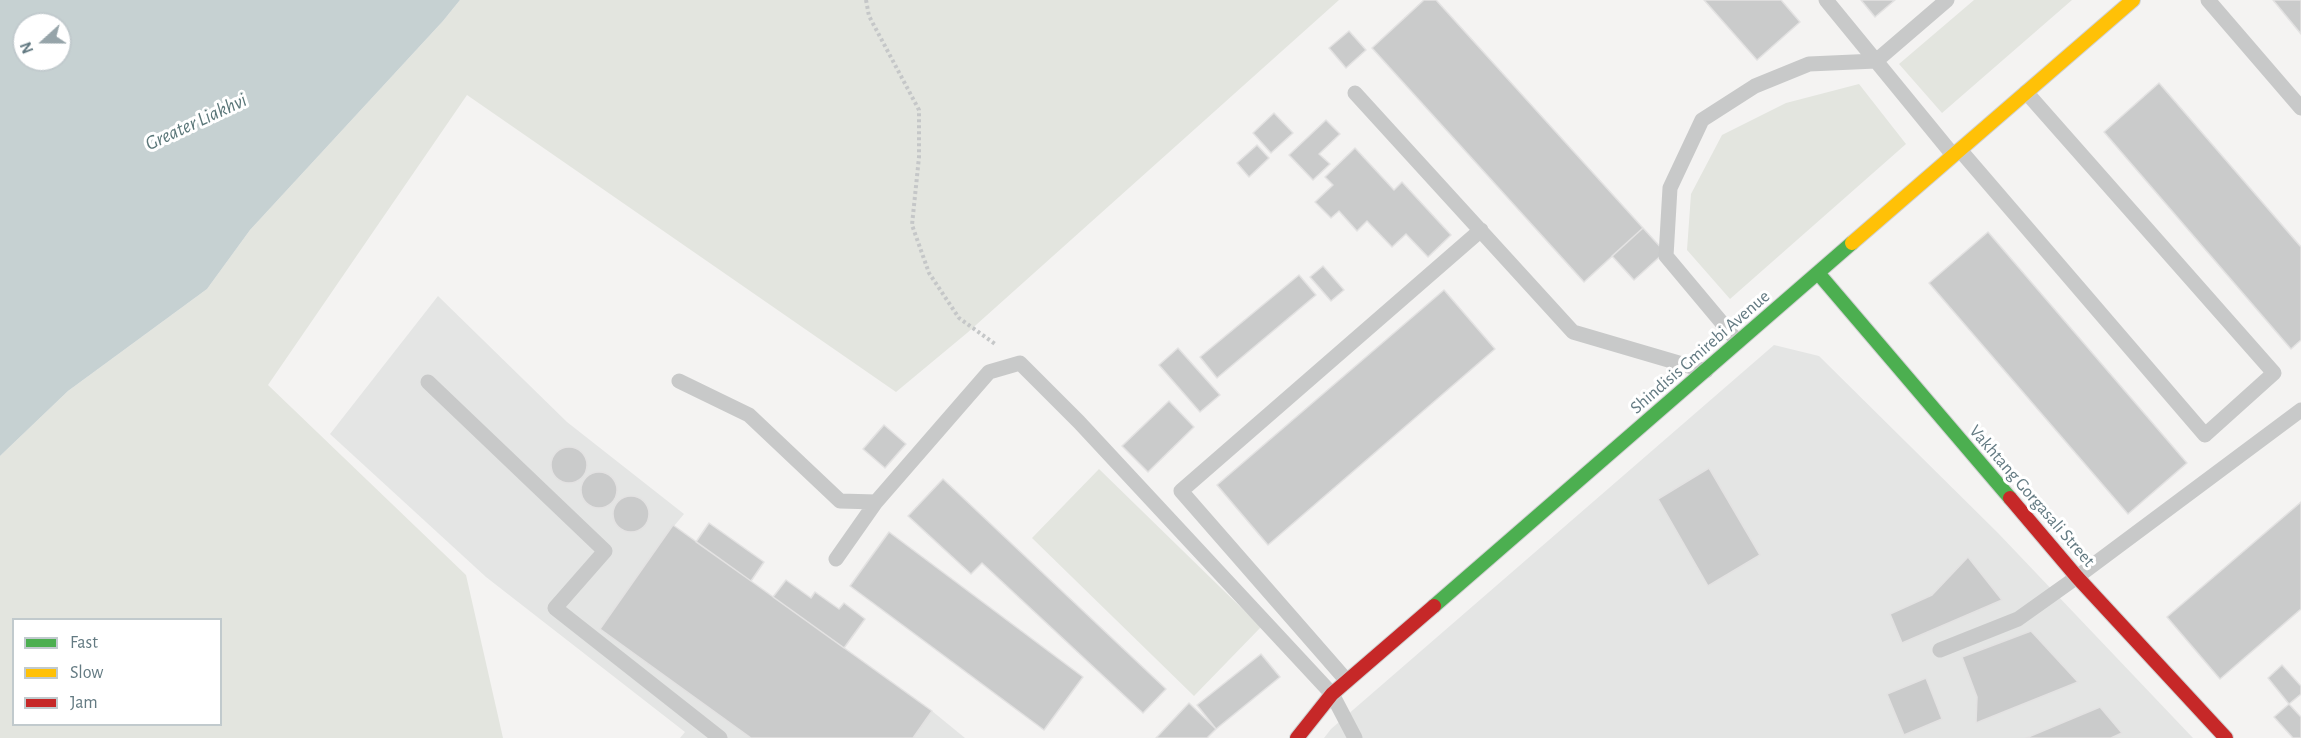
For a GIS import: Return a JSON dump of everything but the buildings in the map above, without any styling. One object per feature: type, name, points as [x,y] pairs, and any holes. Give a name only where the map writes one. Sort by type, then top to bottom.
[{"type":"main road","name":"Shindisis Gmirebi Avenue","points":[[1298,738],[1332,693],[2133,0]]},
{"type":"main road","name":"Vakhtang Gorgasali Street","points":[[1818,273],[2077,577],[2226,738]]},
{"type":"lane","points":[[1826,0],[1956,153],[2205,435],[2274,374],[2026,92]]},
{"type":"lane","points":[[1738,342],[1666,256],[1670,188],[1702,120],[1755,86],[1809,64],[1876,61],[1947,0]]},
{"type":"lane","points":[[2208,0],[2301,108]]},
{"type":"lane","points":[[1355,93],[1572,332],[1706,371]]},
{"type":"lane","points":[[1347,681],[1181,491],[1480,230]]},
{"type":"lane","points":[[836,559],[876,502],[988,372],[1020,363],[1079,422],[1332,693],[1355,738]]},
{"type":"lane","points":[[679,381],[749,415],[840,501],[876,502]]},
{"type":"lane","points":[[428,382],[605,551],[555,608],[720,738]]},
{"type":"lane","points":[[1940,650],[2018,619],[2301,410]]},
{"type":"path","points":[[866,0],[869,16],[920,110],[919,157],[912,225],[929,273],[959,318],[1020,363]]},
{"type":"shaded area","points":[[460,0],[1339,0],[967,333],[896,392],[467,95],[268,385],[466,575],[503,738],[0,738],[0,456],[68,391],[207,289],[250,230]]},
{"type":"shaded area","points":[[1974,0],[2072,0],[1942,113],[1899,64]]},
{"type":"shaded area","points":[[1859,84],[1906,144],[1730,299],[1687,250],[1691,194],[1722,135],[1786,103]]},
{"type":"shaded area","points":[[438,296],[567,422],[684,514],[674,526],[932,711],[965,738],[680,738],[685,732],[486,577],[330,434]]},
{"type":"shaded area","points":[[1774,345],[1819,356],[1998,533],[2193,738],[1324,738],[1331,729]]},
{"type":"shaded area","points":[[1099,469],[1261,627],[1194,696],[1032,538]]},
{"type":"water","name":"Greater Liakhvi","points":[[0,0],[460,0],[250,230],[207,289],[68,391],[0,456]]},
{"type":"traffic: fast","points":[[1434,606],[1852,243]]},
{"type":"traffic: fast","points":[[1818,273],[2010,498]]},
{"type":"traffic: slow","points":[[1852,243],[2133,0]]},
{"type":"traffic: jam","points":[[2010,498],[2077,577],[2226,738]]},
{"type":"traffic: jam","points":[[1297,738],[1332,694],[1434,606]]}]
